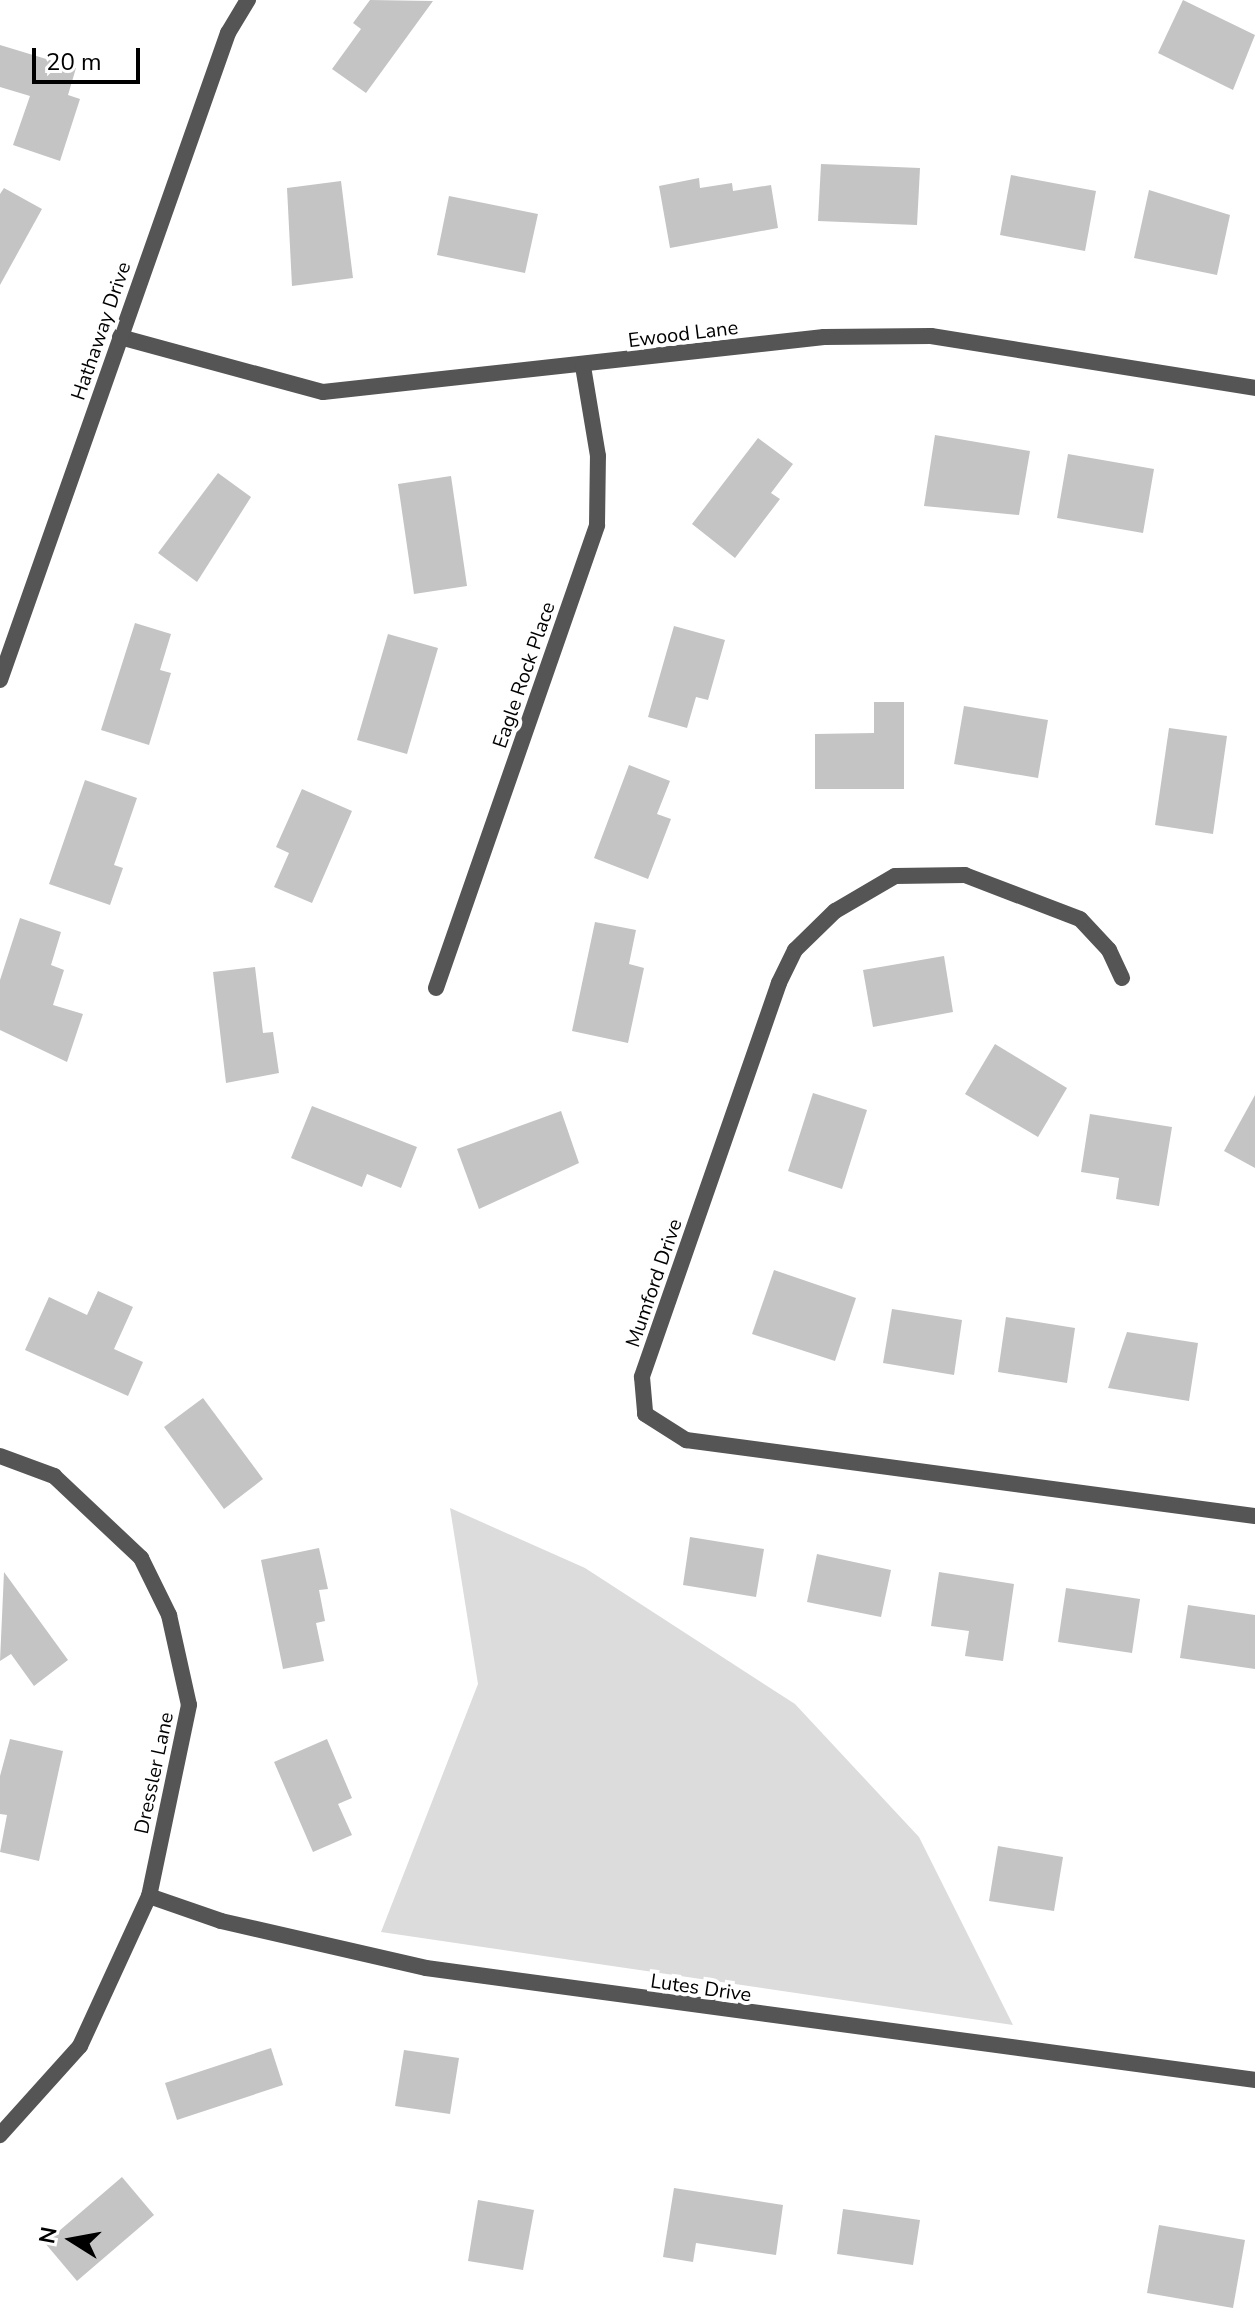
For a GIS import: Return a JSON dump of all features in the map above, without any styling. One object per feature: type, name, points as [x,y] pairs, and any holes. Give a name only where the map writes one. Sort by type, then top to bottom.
[{"type":"street","name":"Hathaway Drive","points":[[0,680],[228,33],[248,0]]},
{"type":"street","name":"Ewood Lane","points":[[120,337],[323,392],[583,366],[824,337],[931,336],[1255,388]]},
{"type":"street","name":"Eagle Rock Place","points":[[436,988],[597,525],[598,456],[583,366]]},
{"type":"street","name":"Mumford Drive","points":[[1122,978],[1109,950],[1080,919],[965,875],[895,876],[835,911],[795,950],[779,983],[642,1377],[645,1414],[686,1440],[1255,1516]]},
{"type":"street","name":"Dressler Lane","points":[[0,1456],[54,1476],[141,1558],[169,1615],[189,1705],[149,1896],[80,2046],[0,2135]]},
{"type":"street","name":"Lutes Drive","points":[[149,1896],[221,1921],[426,1968],[1255,2080]]},
{"type":"shaded area","points":[[450,1508],[585,1568],[795,1704],[919,1837],[1013,2025],[381,1932],[478,1684]]},
{"type":"building","points":[[370,0],[433,1],[366,93],[332,69],[361,29],[353,23]]},
{"type":"building","points":[[1183,0],[1255,35],[1233,90],[1158,53]]},
{"type":"building","points":[[0,45],[76,68],[68,95],[80,99],[60,161],[13,145],[30,96],[0,87]]},
{"type":"building","points":[[821,164],[920,168],[917,225],[818,221]]},
{"type":"building","points":[[1011,175],[1096,191],[1085,251],[1000,235]]},
{"type":"building","points":[[699,178],[700,188],[732,183],[733,191],[771,185],[778,228],[670,248],[659,186]]},
{"type":"building","points":[[341,181],[353,278],[292,286],[287,188]]},
{"type":"building","points":[[4,188],[42,209],[0,285],[0,194]]},
{"type":"building","points":[[1149,190],[1230,215],[1217,275],[1134,258]]},
{"type":"building","points":[[449,196],[538,214],[525,273],[437,255]]},
{"type":"building","points":[[935,435],[1030,451],[1019,515],[924,506]]},
{"type":"building","points":[[758,438],[793,464],[771,493],[780,499],[735,558],[692,524]]},
{"type":"building","points":[[1068,454],[1154,469],[1143,533],[1057,518]]},
{"type":"building","points":[[218,473],[251,497],[197,582],[158,553]]},
{"type":"building","points":[[451,476],[467,586],[414,594],[398,484]]},
{"type":"building","points":[[135,623],[171,634],[160,670],[171,673],[149,745],[101,730]]},
{"type":"building","points":[[674,626],[725,640],[708,700],[696,697],[687,728],[648,717]]},
{"type":"building","points":[[388,634],[438,648],[407,754],[357,740]]},
{"type":"building","points":[[874,702],[904,702],[904,789],[815,789],[815,734],[874,733]]},
{"type":"building","points":[[964,706],[1048,720],[1038,778],[954,764]]},
{"type":"building","points":[[1169,728],[1227,736],[1213,834],[1155,825]]},
{"type":"building","points":[[629,765],[670,781],[657,814],[671,819],[648,879],[594,858]]},
{"type":"building","points":[[85,780],[137,798],[114,865],[123,868],[110,905],[49,884]]},
{"type":"building","points":[[302,789],[352,811],[312,903],[274,887],[289,853],[276,847]]},
{"type":"building","points":[[20,918],[61,932],[51,965],[64,970],[53,1005],[83,1014],[67,1062],[0,1030],[0,980]]},
{"type":"building","points":[[595,922],[636,930],[629,964],[644,968],[628,1043],[572,1031]]},
{"type":"building","points":[[944,956],[953,1012],[873,1027],[863,970]]},
{"type":"building","points":[[255,967],[263,1033],[273,1032],[279,1073],[226,1083],[213,972]]},
{"type":"building","points":[[995,1044],[1067,1088],[1038,1137],[965,1094]]},
{"type":"building","points":[[813,1093],[867,1110],[842,1189],[788,1171]]},
{"type":"building","points":[[1255,1095],[1255,1168],[1224,1151]]},
{"type":"building","points":[[312,1106],[417,1147],[401,1188],[367,1174],[362,1187],[291,1158]]},
{"type":"building","points":[[561,1111],[579,1163],[479,1209],[457,1149]]},
{"type":"building","points":[[1090,1114],[1172,1127],[1159,1206],[1116,1199],[1119,1178],[1081,1172]]},
{"type":"building","points":[[774,1270],[856,1298],[835,1361],[752,1334]]},
{"type":"building","points":[[98,1291],[133,1307],[114,1349],[143,1362],[128,1396],[25,1350],[49,1297],[87,1315]]},
{"type":"building","points":[[892,1309],[962,1320],[954,1375],[883,1363]]},
{"type":"building","points":[[1006,1317],[1075,1328],[1067,1383],[998,1372]]},
{"type":"building","points":[[1127,1332],[1198,1343],[1189,1401],[1108,1388]]},
{"type":"building","points":[[203,1398],[263,1479],[224,1509],[164,1427]]},
{"type":"building","points":[[690,1537],[764,1549],[756,1597],[683,1585]]},
{"type":"building","points":[[319,1548],[328,1589],[319,1590],[325,1621],[316,1623],[324,1661],[283,1669],[261,1560]]},
{"type":"building","points":[[817,1554],[891,1570],[881,1617],[807,1602]]},
{"type":"building","points":[[4,1572],[68,1660],[34,1686],[11,1654],[0,1661]]},
{"type":"building","points":[[939,1572],[1014,1584],[1003,1661],[965,1656],[969,1631],[931,1626]]},
{"type":"building","points":[[1066,1588],[1140,1599],[1132,1653],[1058,1642]]},
{"type":"building","points":[[1188,1605],[1255,1615],[1255,1669],[1180,1658]]},
{"type":"building","points":[[10,1739],[63,1751],[39,1861],[0,1852],[7,1815],[0,1814],[0,1776]]},
{"type":"building","points":[[327,1739],[352,1798],[338,1804],[352,1835],[313,1852],[274,1762]]},
{"type":"building","points":[[998,1846],[1063,1857],[1054,1911],[989,1901]]},
{"type":"building","points":[[271,2048],[283,2085],[177,2120],[165,2083]]},
{"type":"building","points":[[404,2050],[459,2058],[450,2114],[395,2106]]},
{"type":"building","points":[[122,2177],[154,2215],[77,2281],[45,2243]]},
{"type":"building","points":[[674,2188],[783,2205],[776,2255],[696,2243],[693,2262],[663,2257]]},
{"type":"building","points":[[478,2200],[534,2210],[523,2270],[468,2261]]},
{"type":"building","points":[[843,2209],[920,2220],[913,2265],[837,2254]]},
{"type":"building","points":[[1159,2225],[1245,2240],[1233,2308],[1147,2293]]}]
